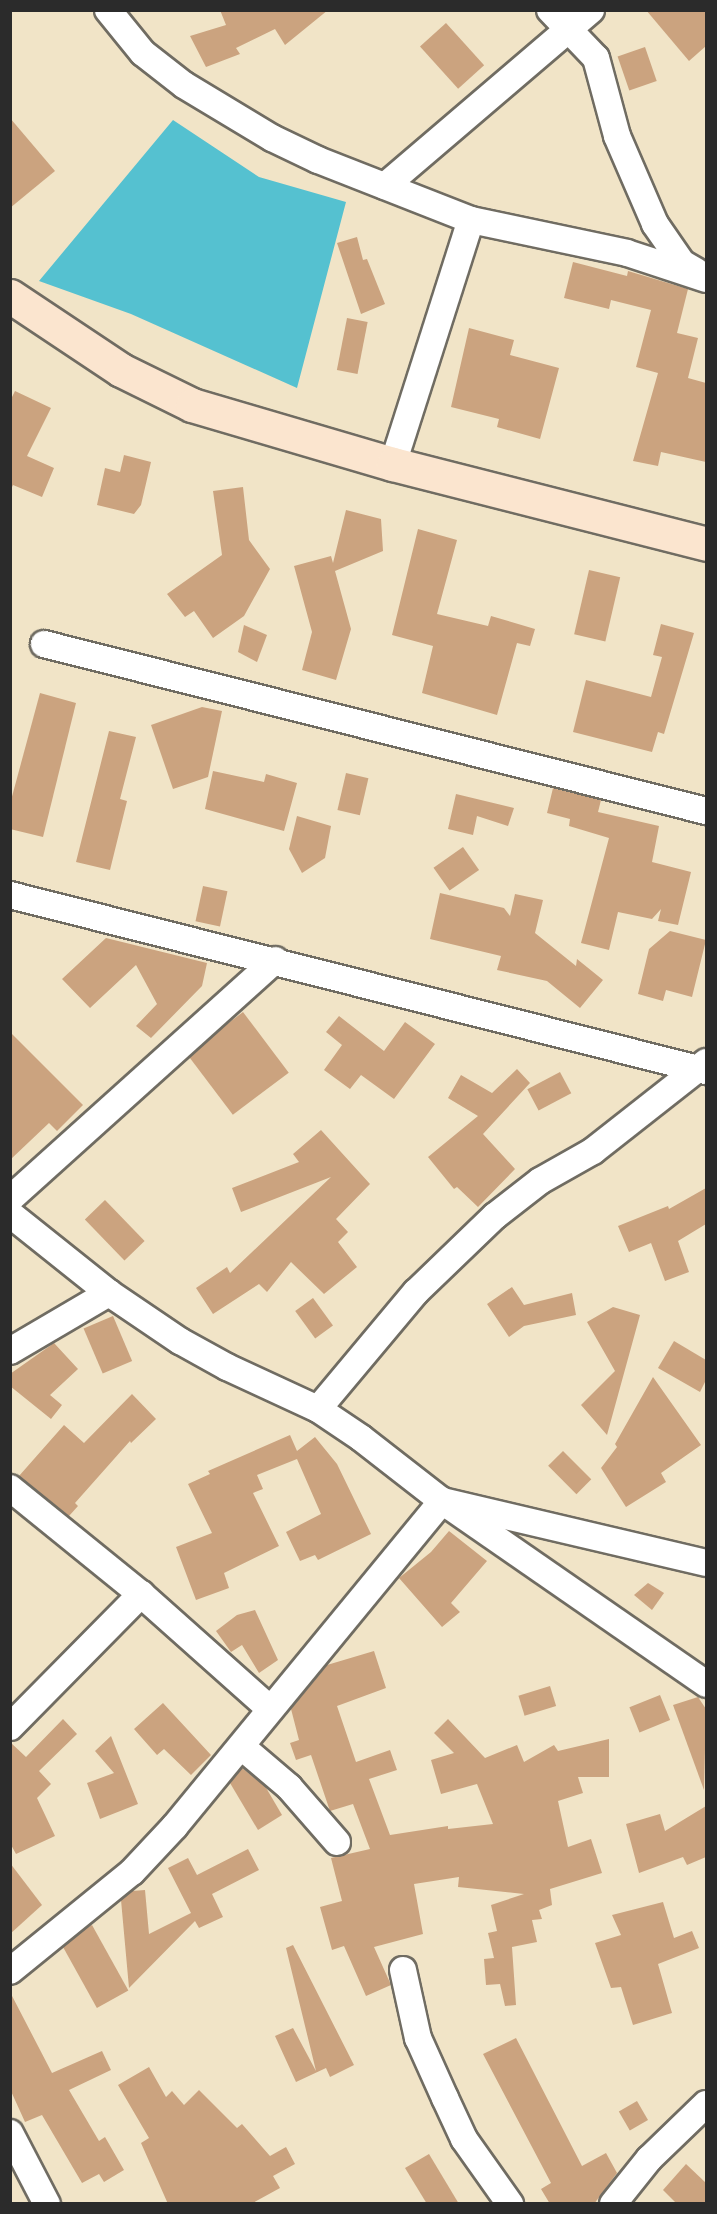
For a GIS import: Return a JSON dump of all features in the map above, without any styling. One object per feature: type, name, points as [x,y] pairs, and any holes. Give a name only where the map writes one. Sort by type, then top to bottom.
[{"type":"street","points":[[108,10],[143,53],[184,85],[272,138],[471,220],[627,253],[706,278]]},
{"type":"street","points":[[550,10],[596,58],[617,136],[655,224],[682,263],[706,278]]},
{"type":"street","points":[[385,186],[591,10]]},
{"type":"street","points":[[393,464],[471,220]]},
{"type":"street","points":[[10,296],[121,370],[192,405],[393,464],[706,544]]},
{"type":"street","points":[[44,644],[706,811]]},
{"type":"street","points":[[10,895],[704,1068]]},
{"type":"street","points":[[10,1199],[275,960]]},
{"type":"street","points":[[318,1409],[416,1292],[495,1216],[540,1181],[593,1151],[704,1068]]},
{"type":"street","points":[[10,1214],[109,1293],[227,1367],[318,1409],[442,1501],[706,1684]]},
{"type":"street","points":[[10,1351],[109,1293]]},
{"type":"street","points":[[10,1488],[141,1594],[269,1708]]},
{"type":"street","points":[[442,1501],[706,1563]]},
{"type":"street","points":[[10,1971],[132,1872],[242,1747],[269,1708],[442,1501]]},
{"type":"street","points":[[10,1727],[141,1594]]},
{"type":"street","points":[[242,1747],[289,1787],[337,1842]]},
{"type":"street","points":[[403,1970],[418,2038],[445,2098],[465,2139],[510,2204]]},
{"type":"street","points":[[613,2204],[649,2159],[706,2104]]},
{"type":"street","points":[[10,2133],[47,2204]]},
{"type":"water","points":[[173,120],[259,177],[346,202],[297,388],[131,314],[39,281]]},
{"type":"building","points":[[220,10],[328,10],[285,45],[275,29],[236,48],[240,54],[206,67],[190,36],[226,25]]},
{"type":"building","points":[[646,10],[706,10],[706,46],[689,61]]},
{"type":"building","points":[[446,23],[484,65],[458,89],[420,46]]},
{"type":"building","points":[[645,47],[657,81],[629,90],[618,56]]},
{"type":"building","points":[[10,118],[55,171],[10,208]]},
{"type":"building","points":[[357,237],[363,260],[367,259],[385,304],[361,314],[337,243]]},
{"type":"building","points":[[573,262],[627,276],[628,271],[688,289],[677,333],[698,338],[688,378],[706,383],[706,462],[661,452],[658,466],[633,461],[658,373],[636,367],[651,310],[611,300],[609,309],[564,298]]},
{"type":"building","points":[[347,318],[368,322],[358,374],[337,370]]},
{"type":"building","points":[[469,328],[514,340],[510,355],[559,368],[540,439],[497,427],[499,419],[451,407]]},
{"type":"building","points":[[15,391],[51,408],[27,456],[54,468],[42,497],[13,485],[10,491],[10,401]]},
{"type":"building","points":[[124,455],[151,462],[141,505],[134,514],[97,505],[105,468],[120,472]]},
{"type":"building","points":[[243,487],[249,540],[270,569],[244,616],[213,638],[194,611],[185,617],[167,594],[222,555],[213,491]]},
{"type":"building","points":[[346,510],[381,519],[383,551],[335,571],[351,629],[336,680],[302,670],[312,632],[294,566],[331,556],[333,563]]},
{"type":"building","points":[[418,529],[457,540],[437,614],[488,626],[491,616],[535,629],[530,646],[517,643],[497,715],[422,693],[433,646],[392,635]]},
{"type":"building","points":[[589,570],[620,577],[605,642],[574,634]]},
{"type":"building","points":[[661,624],[694,633],[664,734],[658,732],[652,752],[573,732],[586,680],[651,697],[662,657],[653,655]]},
{"type":"building","points":[[244,625],[267,635],[257,662],[238,652]]},
{"type":"building","points":[[40,693],[76,703],[43,837],[10,829],[10,804]]},
{"type":"building","points":[[202,707],[222,711],[208,777],[173,789],[151,725]]},
{"type":"building","points":[[109,731],[136,737],[120,799],[127,801],[110,870],[76,862]]},
{"type":"building","points":[[213,771],[264,782],[266,774],[297,783],[284,831],[205,809]]},
{"type":"building","points":[[346,773],[368,778],[360,815],[337,810]]},
{"type":"building","points":[[553,788],[601,800],[598,812],[659,826],[652,862],[691,872],[678,925],[658,921],[661,909],[652,919],[618,912],[609,950],[581,943],[609,838],[569,826],[570,819],[547,813]]},
{"type":"building","points":[[456,794],[514,808],[508,826],[477,816],[473,835],[448,829]]},
{"type":"building","points":[[297,816],[331,826],[325,858],[302,873],[289,849]]},
{"type":"building","points":[[463,847],[479,870],[450,891],[434,868]]},
{"type":"building","points":[[203,886],[227,891],[220,926],[196,921]]},
{"type":"building","points":[[440,893],[504,908],[510,916],[515,894],[543,900],[535,933],[576,966],[577,959],[603,980],[580,1008],[547,981],[497,970],[501,956],[430,939]]},
{"type":"building","points":[[670,931],[706,940],[692,997],[666,990],[663,1001],[638,994],[649,949]]},
{"type":"building","points":[[106,938],[207,963],[202,986],[151,1038],[136,1026],[157,1004],[136,965],[90,1008],[62,979]]},
{"type":"building","points":[[243,1012],[289,1073],[233,1115],[187,1054]]},
{"type":"building","points":[[339,1016],[384,1051],[405,1022],[435,1044],[394,1099],[361,1075],[350,1089],[324,1070],[342,1045],[326,1032]]},
{"type":"building","points":[[10,1032],[83,1105],[57,1131],[49,1123],[10,1160]]},
{"type":"building","points":[[517,1069],[530,1083],[483,1134],[515,1169],[478,1207],[457,1187],[454,1189],[428,1157],[478,1116],[448,1098],[461,1075],[492,1093]]},
{"type":"building","points":[[560,1072],[571,1093],[539,1111],[527,1089]]},
{"type":"building","points":[[321,1130],[370,1184],[336,1219],[348,1232],[338,1242],[357,1267],[324,1294],[291,1262],[267,1292],[259,1284],[213,1314],[196,1288],[227,1267],[230,1273],[331,1177],[241,1212],[232,1188],[299,1162],[293,1154]]},
{"type":"building","points":[[706,1188],[706,1224],[678,1241],[689,1272],[665,1281],[651,1243],[629,1252],[618,1226],[668,1206],[669,1209]]},
{"type":"building","points":[[105,1200],[145,1241],[124,1260],[85,1219]]},
{"type":"building","points":[[512,1287],[524,1305],[572,1293],[576,1315],[524,1326],[509,1337],[487,1304]]},
{"type":"building","points":[[313,1298],[333,1326],[315,1338],[295,1311]]},
{"type":"building","points":[[613,1307],[640,1315],[607,1435],[581,1405],[615,1371],[587,1322]]},
{"type":"building","points":[[113,1316],[132,1361],[103,1374],[84,1329]]},
{"type":"building","points":[[674,1341],[706,1360],[706,1380],[700,1392],[658,1368]]},
{"type":"building","points":[[54,1343],[78,1369],[50,1395],[62,1405],[51,1419],[10,1386],[10,1374]]},
{"type":"building","points":[[653,1377],[701,1445],[661,1473],[666,1482],[626,1507],[601,1468],[617,1447],[615,1444]]},
{"type":"building","points":[[132,1394],[156,1419],[131,1443],[130,1441],[75,1503],[78,1506],[69,1516],[19,1476],[64,1425],[84,1443]]},
{"type":"building","points":[[290,1435],[297,1451],[315,1437],[337,1464],[371,1534],[318,1560],[315,1555],[300,1561],[286,1532],[321,1514],[297,1459],[257,1475],[263,1489],[253,1493],[279,1546],[224,1573],[229,1588],[196,1600],[176,1547],[212,1533],[188,1484],[210,1474],[208,1471]]},
{"type":"building","points":[[563,1451],[591,1479],[576,1494],[548,1466]]},
{"type":"building","points":[[449,1531],[487,1561],[451,1603],[460,1612],[442,1627],[399,1578],[431,1552]]},
{"type":"building","points":[[648,1583],[664,1593],[652,1610],[634,1595]]},
{"type":"building","points":[[255,1610],[278,1660],[259,1673],[242,1645],[231,1652],[216,1631],[237,1615]]},
{"type":"building","points":[[374,1651],[386,1688],[337,1706],[356,1762],[390,1750],[397,1770],[369,1779],[390,1835],[448,1826],[448,1829],[493,1824],[477,1784],[441,1794],[431,1760],[454,1753],[434,1733],[448,1719],[485,1758],[517,1745],[524,1762],[554,1745],[558,1751],[609,1739],[609,1777],[578,1777],[583,1793],[558,1801],[568,1847],[591,1839],[602,1873],[550,1889],[552,1905],[539,1910],[542,1919],[532,1920],[537,1942],[512,1947],[516,2005],[505,2006],[500,1984],[486,1985],[484,1959],[494,1958],[488,1933],[497,1931],[491,1905],[524,1894],[458,1887],[459,1877],[414,1884],[423,1934],[374,1947],[391,1985],[366,1996],[344,1946],[332,1950],[320,1907],[342,1901],[331,1858],[370,1849],[353,1804],[330,1811],[311,1755],[296,1760],[290,1743],[299,1740],[291,1709],[327,1665]]},
{"type":"building","points":[[550,1686],[556,1706],[525,1716],[518,1696]]},
{"type":"building","points":[[660,1695],[670,1720],[640,1732],[629,1707]]},
{"type":"building","points":[[698,1697],[706,1709],[704,1790],[673,1705]]},
{"type":"building","points":[[163,1703],[211,1755],[191,1775],[164,1749],[157,1755],[134,1729]]},
{"type":"building","points":[[63,1719],[77,1734],[39,1771],[51,1784],[37,1798],[55,1836],[16,1854],[10,1843],[10,1742],[26,1757]]},
{"type":"building","points":[[111,1736],[138,1804],[100,1819],[87,1783],[114,1773],[95,1751]]},
{"type":"building","points":[[242,1768],[265,1786],[282,1815],[258,1830],[230,1783]]},
{"type":"building","points":[[706,1806],[706,1857],[687,1865],[683,1857],[639,1873],[626,1824],[660,1814],[665,1831]]},
{"type":"building","points":[[248,1849],[259,1870],[212,1894],[223,1917],[199,1928],[195,1921],[129,1988],[121,1900],[132,1891],[145,1890],[149,1934],[191,1913],[168,1868],[188,1858],[197,1875]]},
{"type":"building","points":[[10,1863],[42,1905],[10,1934]]},
{"type":"building","points":[[663,1902],[674,1938],[692,1931],[699,1948],[658,1964],[672,2013],[633,2025],[621,1987],[611,1988],[595,1943],[621,1935],[612,1915]]},
{"type":"building","points":[[92,1925],[128,1991],[97,2008],[61,1942]]},
{"type":"building","points":[[293,1945],[354,2065],[330,2077],[326,2068],[296,2082],[275,2036],[293,2028],[316,2071],[286,1948]]},
{"type":"building","points":[[10,1992],[52,2073],[102,2051],[111,2070],[69,2090],[99,2141],[105,2137],[124,2170],[104,2182],[99,2174],[82,2183],[42,2115],[25,2122],[10,2089]]},
{"type":"building","points":[[516,2038],[582,2166],[606,2153],[617,2173],[594,2204],[550,2204],[541,2189],[551,2183],[483,2054]]},
{"type":"building","points":[[149,2067],[166,2097],[172,2091],[184,2105],[199,2090],[237,2128],[242,2124],[270,2156],[286,2147],[295,2164],[273,2176],[280,2188],[251,2204],[168,2204],[141,2143],[149,2138],[118,2085]]},
{"type":"building","points":[[637,2101],[648,2120],[630,2131],[619,2112]]},
{"type":"building","points":[[429,2154],[459,2204],[427,2204],[405,2168]]},
{"type":"building","points":[[686,2164],[706,2183],[706,2204],[677,2204],[663,2190]]}]
